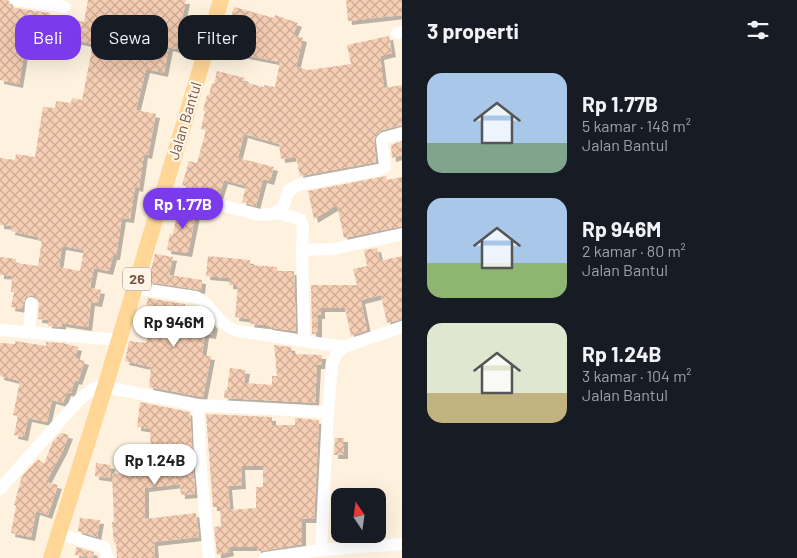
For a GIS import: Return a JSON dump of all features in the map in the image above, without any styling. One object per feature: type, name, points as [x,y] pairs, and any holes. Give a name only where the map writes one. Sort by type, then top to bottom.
[{"type":"main road","name":"Jalan Bantul","points":[[51,558],[105,387],[221,0]]},
{"type":"street","points":[[16,0],[48,2],[64,8]]},
{"type":"street","points":[[277,212],[283,208],[288,191],[298,185],[379,170],[385,167],[382,140],[402,133]]},
{"type":"street","points":[[164,192],[260,214],[277,212],[300,219],[302,223],[304,340]]},
{"type":"street","points":[[302,250],[333,249],[402,234]]},
{"type":"street","points":[[135,288],[196,297],[204,301],[225,325],[233,330],[344,347]]},
{"type":"street","points":[[29,332],[31,302]]},
{"type":"street","points":[[321,550],[332,365],[337,353],[344,347],[402,328]]},
{"type":"street","points":[[0,330],[119,340]]},
{"type":"street","points":[[0,490],[79,400],[94,388],[105,387],[198,405],[328,412]]},
{"type":"street","points":[[198,405],[200,457],[209,558]]},
{"type":"street","points":[[59,534],[104,547],[108,558]]},
{"type":"street","points":[[266,558],[321,550],[402,544]]},
{"type":"building","points":[[0,0],[8,0],[11,6],[15,8],[50,13],[50,15],[15,15],[15,60],[23,60],[19,84],[0,80]]},
{"type":"building","points":[[88,0],[186,0],[183,15],[178,15],[176,49],[169,47],[168,52],[168,15],[91,15],[91,44],[81,42],[81,21],[84,22]]},
{"type":"building","points":[[346,0],[402,0],[402,15],[348,21]]},
{"type":"building","points":[[234,7],[274,18],[275,15],[298,23],[293,35],[303,38],[296,67],[309,70],[351,64],[347,45],[389,36],[392,53],[380,56],[384,88],[402,85],[402,125],[382,130],[376,135],[374,141],[376,162],[300,176],[296,157],[281,159],[279,144],[244,134],[238,158],[274,167],[270,181],[263,179],[256,206],[242,202],[246,186],[224,180],[219,196],[182,185],[189,161],[197,163],[206,130],[201,129],[205,111],[203,110],[212,83],[214,84],[217,71],[245,78],[243,82],[264,87],[264,85],[275,87],[280,62],[256,57],[256,15],[232,15]]},
{"type":"building","points":[[91,54],[91,60],[166,60],[164,73],[146,69],[136,110],[156,114],[148,155],[144,154],[139,188],[135,187],[130,219],[122,218],[116,256],[113,256],[109,271],[94,268],[90,288],[101,290],[98,303],[91,302],[88,327],[62,323],[62,327],[48,326],[48,320],[38,319],[39,303],[35,296],[31,295],[25,298],[22,309],[11,307],[14,292],[11,292],[12,276],[0,275],[0,257],[16,259],[16,263],[38,266],[42,240],[11,231],[12,226],[0,225],[0,158],[15,160],[16,154],[35,157],[43,107],[55,108],[56,101],[71,103],[72,98],[82,100]],"holes":[[[62,246],[84,250],[80,271],[59,267]]]},
{"type":"building","points":[[402,141],[402,155],[392,158],[391,145]]},
{"type":"building","points":[[386,176],[387,180],[402,177],[402,226],[344,238],[337,205],[314,219],[308,191]]},
{"type":"building","points":[[178,206],[197,209],[188,253],[167,250],[170,234],[173,235]]},
{"type":"building","points":[[377,248],[380,261],[402,256],[402,319],[387,323],[381,295],[361,300],[367,330],[351,336],[345,308],[321,308],[321,315],[318,315],[318,334],[312,334],[311,285],[357,285],[353,269],[367,266],[364,250]]},
{"type":"building","points":[[155,254],[173,257],[169,275],[202,280],[201,290],[148,282]]},
{"type":"building","points":[[208,256],[250,260],[250,265],[277,267],[277,271],[294,271],[296,331],[273,328],[267,325],[250,324],[251,319],[235,317],[238,286],[229,285],[229,278],[206,276]]},
{"type":"building","points":[[148,298],[185,304],[184,311],[202,314],[201,319],[209,320],[214,325],[212,335],[205,334],[202,355],[211,356],[203,397],[149,387],[151,367],[125,361],[129,341],[146,343],[150,319],[144,318]]},
{"type":"building","points":[[15,341],[46,346],[46,342],[63,343],[78,347],[75,358],[85,361],[78,381],[75,380],[71,393],[67,392],[63,403],[52,400],[47,422],[28,418],[24,437],[14,435],[18,416],[13,415],[20,381],[0,376],[0,343],[15,344]]},
{"type":"building","points":[[274,345],[291,347],[292,354],[322,355],[321,365],[317,365],[315,402],[320,403],[224,398],[230,368],[246,370],[244,383],[272,385],[272,376],[277,376]]},
{"type":"building","points":[[140,402],[190,412],[195,494],[181,495],[180,484],[145,488],[145,519],[196,513],[199,537],[154,542],[155,558],[117,558],[112,522],[114,522],[112,474],[151,473],[151,469],[159,470],[160,460],[151,457],[150,429],[137,427]]},
{"type":"building","points":[[206,414],[272,417],[272,425],[295,425],[295,418],[319,420],[314,519],[302,519],[302,544],[261,551],[257,551],[257,547],[229,547],[230,552],[217,555],[214,527],[221,526],[220,507],[213,507]],"holes":[[[241,466],[263,466],[263,487],[256,487],[256,508],[230,510],[228,486],[242,485]]]},
{"type":"building","points":[[61,433],[69,435],[46,482],[58,485],[48,515],[36,511],[31,537],[11,533],[16,506],[14,505],[22,476],[38,459],[44,464],[53,441]]},
{"type":"building","points":[[335,438],[344,438],[344,455],[334,455]]},
{"type":"building","points":[[96,463],[111,465],[110,478],[95,476]]},
{"type":"building","points":[[80,518],[100,520],[97,537],[78,531]]},
{"type":"building","points":[[76,547],[94,552],[93,558],[75,555]]}]
